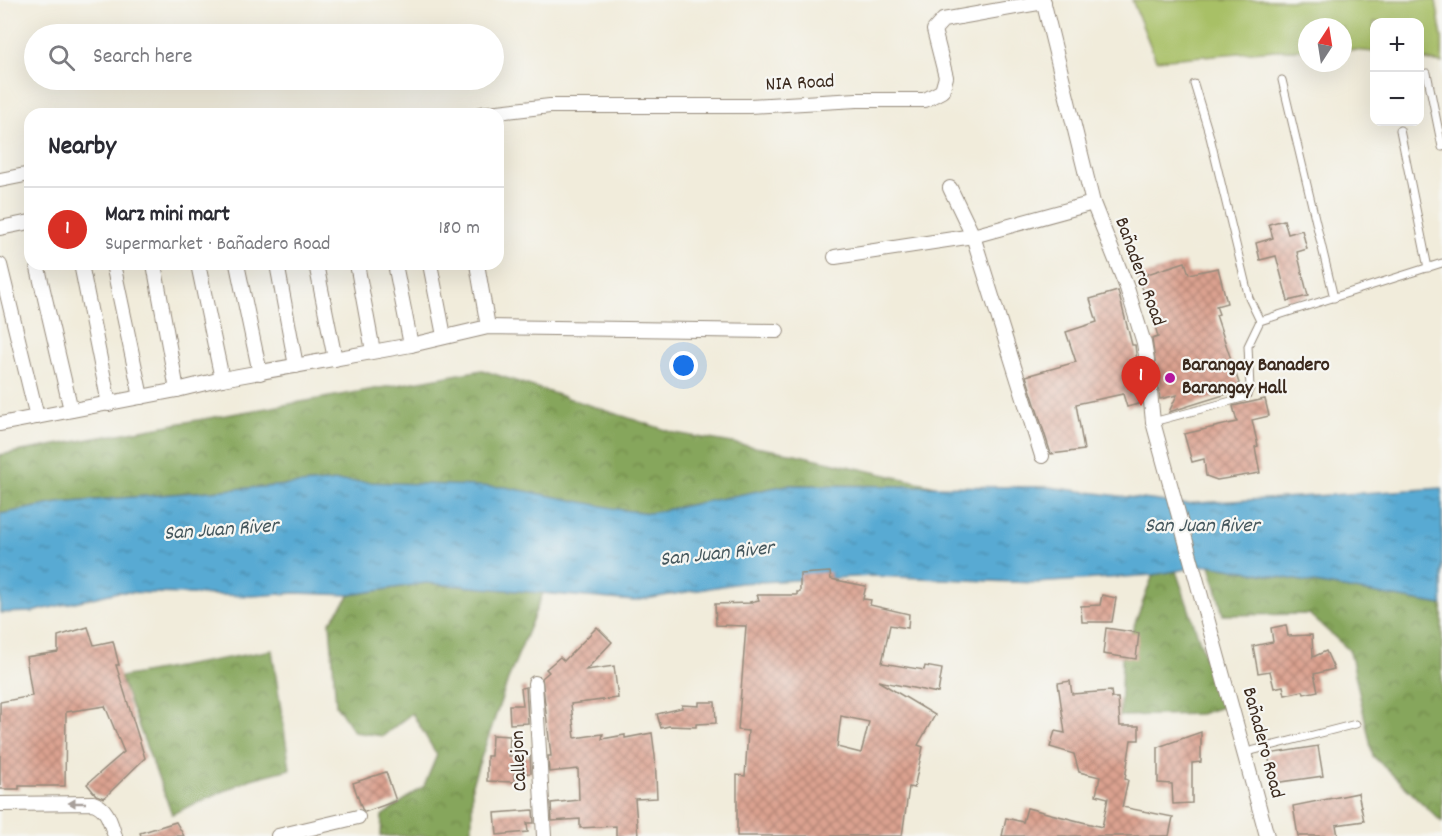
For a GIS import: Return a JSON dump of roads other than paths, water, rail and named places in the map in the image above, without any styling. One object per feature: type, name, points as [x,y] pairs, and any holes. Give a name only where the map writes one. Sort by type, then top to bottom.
[{"type":"street","name":"NIA Road","points":[[504,111],[550,106],[749,106],[857,100],[925,100],[942,91],[945,77],[934,30],[943,20],[1044,1]]},
{"type":"street","name":"Bañadero Road","points":[[1044,1],[1094,203],[1127,288],[1142,336],[1153,422],[1267,836]]},
{"type":"street","points":[[0,180],[24,175]]},
{"type":"street","points":[[950,188],[973,236],[1042,456]]},
{"type":"street","points":[[835,257],[973,236],[1094,203]]},
{"type":"street","points":[[0,228],[24,227]]},
{"type":"street","points":[[0,264],[37,417]]},
{"type":"street","points":[[38,270],[71,410]]},
{"type":"street","points":[[82,270],[109,404]]},
{"type":"street","points":[[114,270],[141,397]]},
{"type":"street","points":[[155,270],[177,390]]},
{"type":"street","points":[[199,270],[222,379]]},
{"type":"street","points":[[238,270],[260,373]]},
{"type":"street","points":[[278,270],[296,366]]},
{"type":"street","points":[[317,270],[335,359]]},
{"type":"street","points":[[358,270],[373,351]]},
{"type":"street","points":[[395,270],[411,345]]},
{"type":"street","points":[[431,270],[444,336]]},
{"type":"street","points":[[478,270],[488,327]]},
{"type":"street","points":[[0,424],[109,404],[222,379],[411,345],[488,327],[777,332]]},
{"type":"street","name":"Callejon","points":[[535,683],[544,836]]},
{"type":"street","points":[[0,804],[93,803],[103,807],[115,836]]},
{"type":"street","points":[[278,836],[358,817]]},
{"type":"lane","points":[[1426,73],[1442,147]]},
{"type":"lane","points":[[1282,80],[1334,298]]},
{"type":"lane","points":[[1194,84],[1210,137],[1248,298],[1260,321]]},
{"type":"lane","points":[[1400,130],[1428,268]]},
{"type":"lane","points":[[1153,422],[1246,397],[1250,388],[1248,346],[1260,321],[1442,263]]},
{"type":"lane","points":[[1244,753],[1356,724]]},
{"type":"water","name":"San Juan River","points":[[338,481],[505,487],[623,510],[650,513],[787,485],[1049,487],[1182,504],[1442,488],[1442,605],[1210,565],[1153,575],[1037,583],[873,576],[740,583],[634,601],[426,583],[350,595],[296,593],[252,596],[118,592],[32,612],[0,613],[0,514],[58,503]]},
{"type":"place","name":"Barangay Banadero Barangay Hall","points":[[1170,378]]},
{"type":"place","name":"Marz mini mart","points":[[1141,406]]}]
